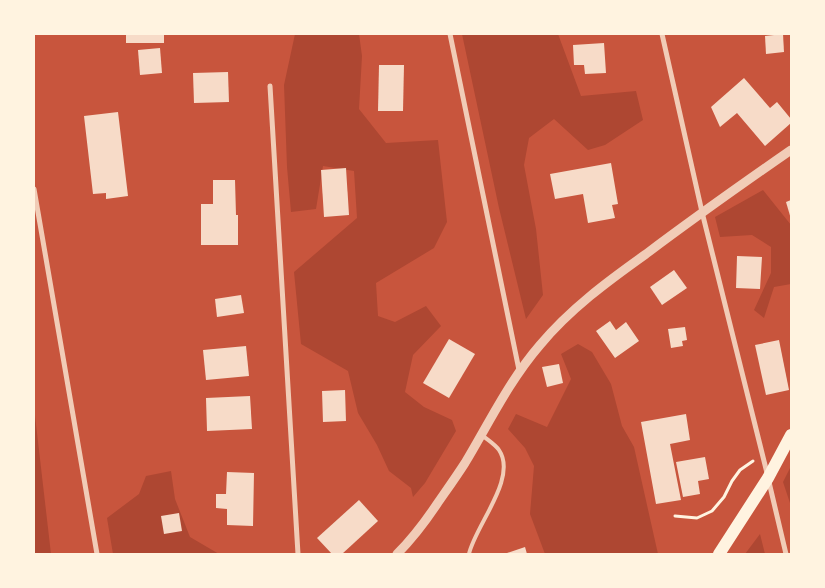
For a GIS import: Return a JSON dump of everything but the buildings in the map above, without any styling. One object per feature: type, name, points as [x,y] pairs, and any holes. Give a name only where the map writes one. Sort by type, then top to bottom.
[{"type":"main road","points":[[719,554],[768,478],[791,435]]},
{"type":"street","points":[[450,34],[520,370]]},
{"type":"street","points":[[662,34],[702,212],[763,454],[786,554]]},
{"type":"street","points":[[270,86],[298,554]]},
{"type":"street","points":[[396,554],[420,529],[464,464],[498,403],[540,344],[595,291],[702,212],[791,150]]},
{"type":"street","points":[[34,189],[96,554]]},
{"type":"lane","points":[[469,554],[470,547],[503,480],[504,464],[499,450],[481,434]]},
{"type":"path","points":[[674,516],[696,518],[712,511],[724,497],[740,470],[763,454]]},
{"type":"shaded area","points":[[295,34],[359,34],[362,56],[359,109],[386,143],[438,140],[447,222],[434,248],[376,283],[378,316],[395,322],[426,306],[441,326],[413,355],[405,392],[424,407],[452,420],[456,431],[425,483],[413,497],[411,488],[389,471],[377,445],[358,413],[348,371],[301,344],[294,272],[357,218],[354,171],[323,166],[316,209],[291,212],[287,167],[284,85]]},
{"type":"shaded area","points":[[462,34],[558,34],[581,96],[636,91],[643,120],[605,145],[588,150],[554,119],[529,138],[524,165],[536,229],[543,295],[526,319],[499,208]]},
{"type":"shaded area","points":[[763,190],[791,225],[791,284],[774,287],[764,318],[754,310],[771,273],[771,247],[752,235],[720,237],[715,217]]},
{"type":"shaded area","points":[[578,344],[592,352],[611,384],[622,426],[634,447],[658,554],[545,554],[530,514],[534,466],[525,448],[508,429],[516,414],[547,427],[571,379],[561,354]]},
{"type":"shaded area","points":[[34,407],[51,554],[34,554]]},
{"type":"shaded area","points":[[791,466],[791,506],[783,482]]},
{"type":"shaded area","points":[[171,471],[175,499],[190,537],[219,554],[113,554],[107,518],[139,494],[146,476]]},
{"type":"shaded area","points":[[760,534],[765,554],[745,554]]}]
